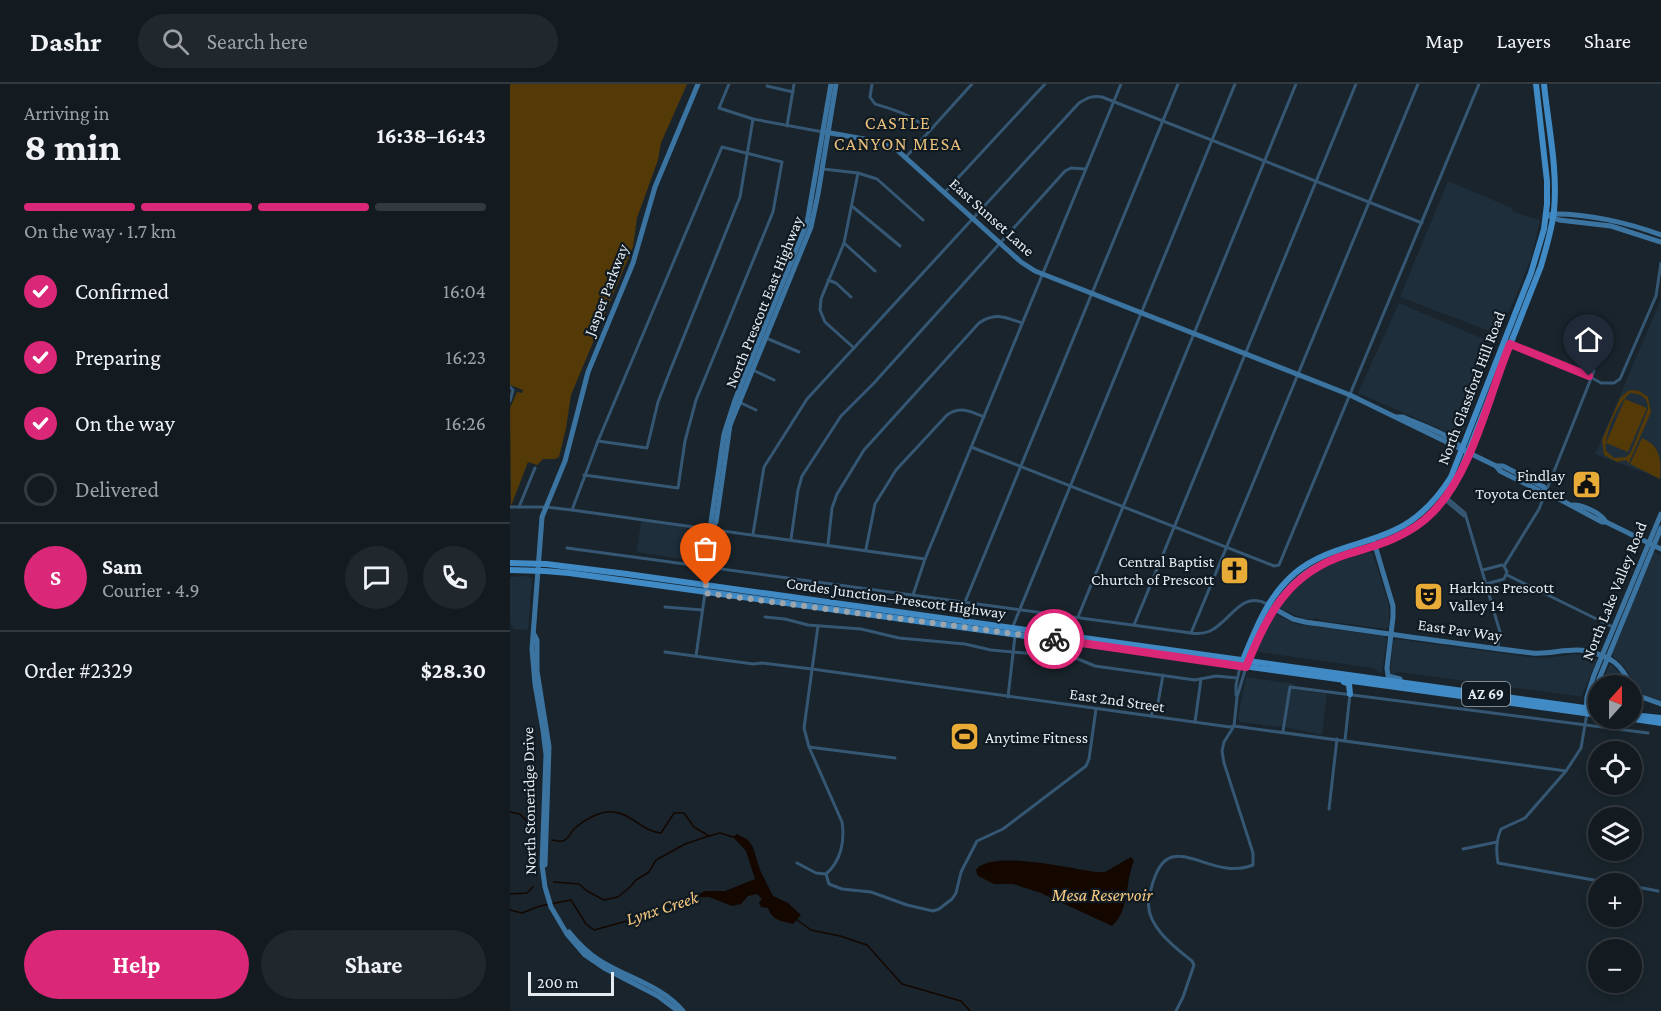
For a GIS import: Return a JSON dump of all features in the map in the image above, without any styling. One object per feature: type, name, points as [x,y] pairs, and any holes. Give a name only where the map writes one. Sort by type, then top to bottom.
[{"type":"main road","name":"North Glassford Hill Road","points":[[1536,84],[1551,215]]},
{"type":"main road","name":"North Glassford Hill Road","points":[[1271,606],[1283,585],[1320,557],[1401,536],[1432,514],[1457,480],[1551,215],[1554,175],[1544,84]]},
{"type":"main road","name":"North Glassford Hill Road","points":[[1271,606],[1301,577],[1314,568],[1374,542],[1406,525],[1430,505],[1451,477],[1466,450]]},
{"type":"main road","name":"Cordes Junction–Prescott Highway","points":[[510,563],[705,593],[1015,630],[1026,635],[1245,663],[1350,674],[1588,710]]},
{"type":"main road","name":"Cordes Junction–Prescott Highway","points":[[510,570],[539,567],[706,585],[1245,663],[1302,674],[1588,710]]},
{"type":"main road","points":[[1245,663],[1271,606]]},
{"type":"main road","points":[[1245,663],[1261,616],[1271,606]]},
{"type":"main road","points":[[1302,674],[1346,682],[1350,687],[1350,694]]},
{"type":"main road","points":[[1642,715],[1661,718]]},
{"type":"main road","points":[[1642,720],[1661,723]]},
{"type":"street","name":"Jasper Parkway","points":[[546,507],[565,461],[588,372],[633,263],[655,187],[698,84]]},
{"type":"street","name":"East Sunset Lane","points":[[729,84],[719,108],[753,119],[875,141],[896,149],[1021,262],[1042,274],[1298,374],[1397,417],[1403,417],[1445,436],[1497,466],[1503,466],[1544,487],[1546,492],[1573,505],[1579,505],[1604,518],[1606,522],[1661,549]]},
{"type":"street","points":[[788,126],[794,84]]},
{"type":"street","name":"North Prescott East Highway","points":[[696,656],[706,585],[711,522],[724,434],[797,256],[811,211],[834,84]]},
{"type":"street","points":[[872,84],[870,97],[874,104],[904,113],[929,130]]},
{"type":"street","points":[[906,157],[972,84]]},
{"type":"street","points":[[945,192],[1045,84]]},
{"type":"street","points":[[913,595],[925,559],[1121,84]]},
{"type":"street","points":[[965,602],[1178,84]]},
{"type":"street","points":[[1008,697],[1015,630],[1021,609],[1235,84]]},
{"type":"street","points":[[1078,617],[1296,84]]},
{"type":"street","points":[[1134,625],[1356,84]]},
{"type":"street","points":[[1191,633],[1418,84]]},
{"type":"street","points":[[971,447],[1274,566],[1279,565],[1479,84]]},
{"type":"street","points":[[767,86],[793,92]]},
{"type":"street","points":[[753,534],[761,479],[770,456],[807,399],[1079,103],[1095,96],[1113,101],[1422,223]]},
{"type":"street","points":[[598,441],[647,448],[658,402],[740,197],[753,119]]},
{"type":"street","points":[[572,510],[584,475],[598,441],[722,147],[782,162],[773,212],[689,420],[678,488],[584,475]]},
{"type":"street","points":[[791,539],[802,476],[842,416],[1065,171],[1071,168],[1085,169]]},
{"type":"street","points":[[820,169],[858,173],[877,179],[923,220]]},
{"type":"street","points":[[854,348],[825,321],[820,310],[821,299],[844,243],[858,173]]},
{"type":"street","points":[[853,207],[900,246]]},
{"type":"street","points":[[1551,215],[1641,228],[1661,235]]},
{"type":"street","points":[[1612,224],[1661,242]]},
{"type":"street","points":[[844,243],[875,271]]},
{"type":"street","points":[[1507,343],[1608,384],[1620,379],[1656,296],[1661,263]]},
{"type":"street","points":[[828,280],[836,283],[851,297]]},
{"type":"street","points":[[828,544],[832,508],[837,494],[874,438],[979,323],[986,318],[999,315],[1022,324]]},
{"type":"street","points":[[764,337],[799,352]]},
{"type":"street","points":[[750,369],[774,380]]},
{"type":"street","points":[[1594,371],[1539,509],[1504,566],[1507,575],[1614,627]]},
{"type":"street","points":[[510,401],[511,389]]},
{"type":"street","points":[[737,401],[756,410]]},
{"type":"street","points":[[866,549],[875,504],[903,462],[953,411],[966,410],[984,417]]},
{"type":"street","points":[[519,507],[535,468]]},
{"type":"street","points":[[1445,498],[1464,516],[1500,632],[1498,648]]},
{"type":"street","points":[[510,507],[572,510],[925,559]]},
{"type":"street","name":"North Stoneridge Drive","points":[[546,507],[540,526],[532,659],[546,755],[541,856],[547,892],[567,934],[585,955],[604,968],[658,996],[678,1011]]},
{"type":"street","name":"North Lake Valley Road","points":[[1596,675],[1661,513]]},
{"type":"street","name":"North Lake Valley Road","points":[[1605,657],[1614,627],[1650,544],[1661,528]]},
{"type":"street","points":[[1350,674],[1380,677],[1386,673],[1387,668],[1393,606],[1374,542]]},
{"type":"street","points":[[567,548],[1201,634],[1215,628],[1244,603],[1256,600],[1271,606]]},
{"type":"street","points":[[1482,570],[1504,566]]},
{"type":"street","points":[[1486,584],[1504,579],[1507,575]]},
{"type":"street","points":[[665,606],[702,610]]},
{"type":"street","name":"East Pav Way","points":[[1271,606],[1293,619],[1305,622],[1536,653],[1579,650],[1605,657]]},
{"type":"street","points":[[1015,630],[1019,615]]},
{"type":"street","points":[[765,616],[818,627],[861,629],[899,638],[1078,659],[1095,666],[1163,675],[1201,679],[1216,676],[1237,678]]},
{"type":"street","points":[[818,627],[804,728],[809,747],[842,822],[844,834],[837,863],[826,874]]},
{"type":"street","points":[[1014,651],[1019,638],[1026,635]]},
{"type":"street","name":"East 2nd Street","points":[[665,652],[812,669],[1230,727],[1283,731],[1566,771]]},
{"type":"street","points":[[1605,657],[1622,668],[1626,675]]},
{"type":"street","points":[[1176,1011],[1194,965],[1164,938],[1149,911],[1148,902],[1155,874],[1167,858],[1177,855],[1231,869],[1244,869],[1253,865],[1254,853],[1222,754],[1224,742],[1234,726],[1237,678],[1245,663]]},
{"type":"street","points":[[1237,697],[1245,663]]},
{"type":"street","points":[[1387,668],[1388,676],[1391,678],[1446,689]]},
{"type":"street","points":[[1151,716],[1158,703],[1163,675]]},
{"type":"street","points":[[1195,722],[1201,679]]},
{"type":"street","points":[[1283,731],[1290,687],[1648,733]]},
{"type":"street","points":[[1345,740],[1350,694]]},
{"type":"street","points":[[1642,697],[1661,704]]},
{"type":"street","points":[[826,874],[829,884],[835,888],[871,892],[907,905],[933,911],[939,909],[956,893],[962,872],[977,841],[1003,829],[1086,766],[1096,709]]},
{"type":"street","name":"North Lake Valley Road","points":[[1497,842],[1500,829],[1525,818],[1566,771],[1581,748],[1588,710]]},
{"type":"street","points":[[1329,809],[1337,739]]},
{"type":"street","points":[[809,747],[895,758]]},
{"type":"street","points":[[1463,849],[1497,842],[1498,863],[1588,879]]},
{"type":"street","points":[[797,863],[816,873],[826,874]]},
{"type":"street","points":[[1642,888],[1658,891]]},
{"type":"street","name":"North Stoneridge Drive","points":[[555,912],[571,935],[598,960],[657,990],[683,1011]]},
{"type":"shaded area","points":[[510,84],[687,84],[661,143],[658,160],[637,218],[633,247],[571,395],[559,457],[543,459],[537,465],[528,462],[511,506],[510,408],[517,392],[522,393],[523,390],[510,385]]},
{"type":"shaded area","points":[[1448,181],[1512,208],[1513,212],[1540,220],[1531,259],[1497,334],[1400,297]]},
{"type":"shaded area","points":[[1661,299],[1661,479],[1595,454]]},
{"type":"shaded area","points":[[1399,303],[1495,344],[1461,438],[1458,439],[1358,393]]},
{"type":"shaded area","points":[[1628,391],[1639,391],[1648,397],[1651,412],[1629,463],[1627,460],[1617,462],[1604,455],[1602,440],[1620,398]],"holes":[[[1631,393],[1646,399],[1648,409],[1631,452],[1626,457],[1614,458],[1606,451],[1609,429],[1626,397]]]},
{"type":"shaded area","points":[[1625,399],[1647,408],[1628,452],[1606,443]]},
{"type":"shaded area","points":[[1642,438],[1656,449],[1660,465],[1660,479],[1630,464]]},
{"type":"shaded area","points":[[641,521],[687,526],[682,559],[637,552]]},
{"type":"shaded area","points":[[1369,552],[1373,554],[1389,605],[1389,627],[1386,629],[1316,618],[1305,619],[1281,609],[1280,605],[1291,591],[1294,591],[1299,583],[1308,576],[1330,564]]},
{"type":"shaded area","points":[[1654,552],[1661,555],[1661,701],[1649,699],[1642,693],[1642,675],[1629,675],[1626,668],[1613,657],[1612,653]]},
{"type":"shaded area","points":[[527,576],[532,579],[528,629],[514,629],[510,622],[510,577]]},
{"type":"shaded area","points":[[1275,614],[1296,624],[1384,636],[1387,639],[1381,674],[1373,668],[1258,652],[1267,626]]},
{"type":"shaded area","points":[[1393,640],[1529,657],[1548,658],[1573,654],[1597,659],[1591,675],[1588,675],[1582,696],[1576,696],[1398,672],[1390,675]]},
{"type":"shaded area","points":[[1610,664],[1622,675],[1605,675]]},
{"type":"shaded area","points":[[1246,677],[1295,684],[1294,689],[1327,694],[1322,735],[1280,726],[1240,722],[1238,717]]},
{"type":"water","points":[[737,834],[748,840],[753,847],[760,870],[773,896],[788,903],[801,915],[793,924],[778,920],[772,916],[768,908],[761,907],[759,902],[762,899],[757,894],[748,896],[741,904],[732,906],[709,897],[690,898],[705,891],[725,891],[755,879],[746,851],[733,837]]},
{"type":"water","name":"Mesa Reservoir","points":[[1131,857],[1134,861],[1122,912],[1112,926],[1041,893],[1013,884],[994,884],[978,876],[976,870],[984,864],[1014,861],[1105,872]]},
{"type":"waterway","points":[[510,812],[520,814],[535,830]]},
{"type":"waterway","points":[[552,840],[564,840],[583,822],[598,814],[609,812],[620,813],[649,830],[661,833],[674,813],[684,813],[694,827],[709,836],[720,833],[733,837]]},
{"type":"waterway","points":[[554,882],[579,884],[604,900],[618,897],[636,880],[649,872],[656,860],[685,844],[709,836]]},
{"type":"waterway","points":[[510,894],[527,893],[533,887]]},
{"type":"waterway","name":"Lynx Creek","points":[[510,910],[522,913],[540,906],[571,900],[586,924],[594,930],[634,919],[690,898]]},
{"type":"waterway","name":"Lynx Creek","points":[[796,919],[811,930],[867,945],[902,984],[961,1001],[970,1011]]},
{"type":"way so far","points":[[706,585],[705,593],[1054,639]]},
{"type":"place","name":"Findlay Toyota Center","points":[[1586,484]]},
{"type":"place","name":"Central Baptist Churtch of Prescott","points":[[1235,570]]},
{"type":"place","name":"Harkins Prescott Valley 14","points":[[1428,596]]},
{"type":"place","name":"Anytime Fitness","points":[[964,737]]},
{"type":"district","name":"CASTLE CANYON MESA","points":[[898,133]]},
{"type":"route","points":[[1054,639],[1246,667],[1270,614],[1301,577],[1334,559],[1401,536],[1432,514],[1449,494],[1480,427],[1510,344],[1589,376]]}]
